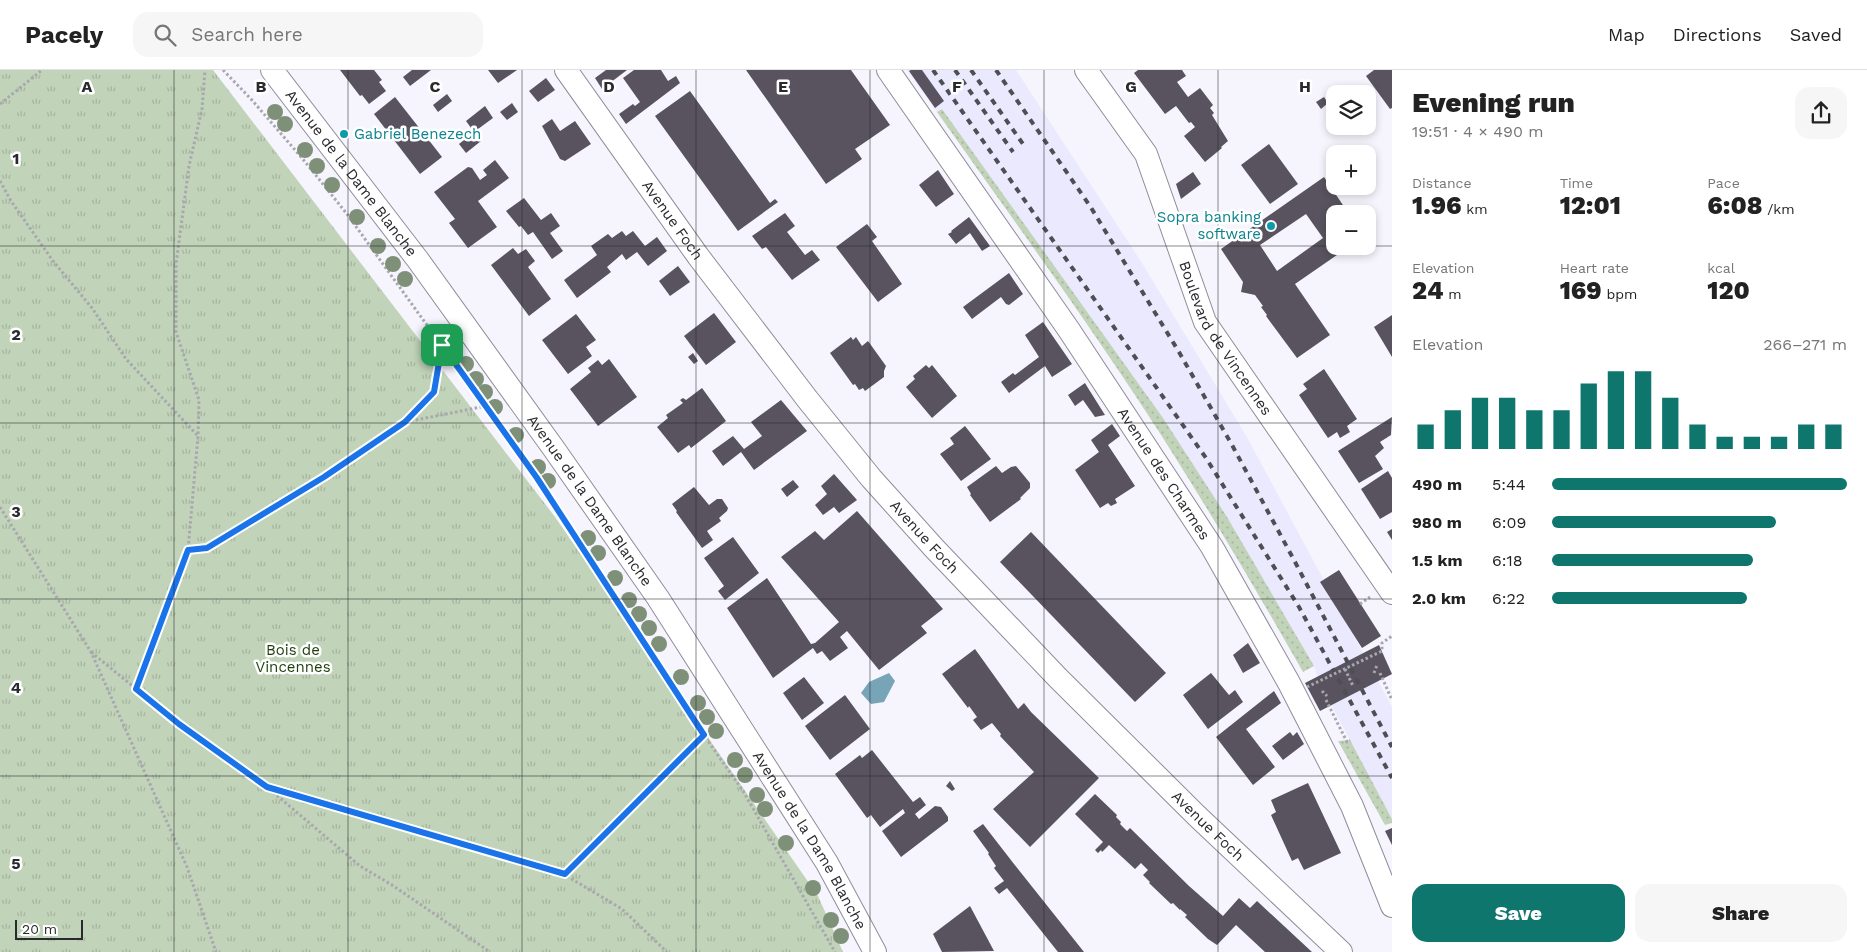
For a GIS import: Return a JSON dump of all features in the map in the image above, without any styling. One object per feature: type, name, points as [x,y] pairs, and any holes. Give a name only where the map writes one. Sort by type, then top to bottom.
[{"type":"street","name":"Avenue de la Dame Blanche","points":[[272,70],[418,260],[658,598],[827,863],[876,952]]},
{"type":"street","name":"Avenue Foch","points":[[566,70],[698,256],[808,400],[872,478],[934,548],[1058,678],[1197,816],[1341,952]]},
{"type":"street","name":"Avenue des Charmes","points":[[888,70],[1069,330],[1212,547],[1289,683],[1352,806],[1392,906]]},
{"type":"street","name":"Boulevard de Vincennes","points":[[1086,70],[1146,154],[1204,322],[1392,593]]},
{"type":"path","points":[[0,104],[42,70]]},
{"type":"path","points":[[136,689],[188,550],[198,436],[199,400],[176,332],[176,264],[189,166],[202,109],[205,70]]},
{"type":"path","points":[[223,70],[251,99],[346,214],[537,478],[742,791],[835,952]]},
{"type":"path","points":[[0,181],[11,201],[53,261],[92,308],[126,359],[198,436]]},
{"type":"path","points":[[188,550],[207,548],[324,477],[405,422],[434,392],[442,345]]},
{"type":"path","points":[[405,422],[486,406]]},
{"type":"path","points":[[0,507],[92,652],[187,867],[216,952]]},
{"type":"path","points":[[1308,687],[1382,651],[1382,643],[1392,636]]},
{"type":"path","points":[[92,652],[179,724],[267,787],[360,866],[392,885],[490,952]]},
{"type":"path","points":[[1374,674],[1377,666]]},
{"type":"path","points":[[1345,669],[1354,686]]},
{"type":"path","points":[[1380,674],[1392,700]]},
{"type":"path","points":[[1322,691],[1347,742],[1350,740]]},
{"type":"path","points":[[565,874],[730,709]]},
{"type":"path","points":[[267,787],[565,874],[622,909],[667,952]]},
{"type":"shaded area","points":[[907,70],[1016,70],[1142,263],[1248,439],[1392,707],[1392,819],[1319,682],[1314,666],[1278,605],[942,109],[937,112]]},
{"type":"shaded area","points":[[889,673],[895,681],[884,702],[871,704],[861,693],[869,682]]},
{"type":"green space","name":"Bois de Vincennes","points":[[0,70],[213,70],[555,517],[818,896],[843,952],[0,952]]},
{"type":"green space","points":[[942,109],[1163,418],[1227,517],[1314,666],[1303,672],[1163,438],[1080,315],[937,112]]},
{"type":"green space","points":[[1350,740],[1392,819],[1392,823],[1385,825],[1338,741]]},
{"type":"building","points":[[340,70],[374,70],[382,80],[379,82],[386,91],[369,104],[362,95],[360,96]]},
{"type":"building","points":[[412,70],[431,70],[410,86],[403,77]]},
{"type":"building","points":[[488,70],[517,70],[498,83]]},
{"type":"building","points":[[606,70],[627,70],[602,89],[595,78]]},
{"type":"building","points":[[634,70],[661,70],[668,81],[676,76],[680,83],[626,124],[619,114],[633,104],[635,106],[640,102],[623,78]]},
{"type":"building","points":[[746,70],[851,70],[890,125],[855,149],[862,159],[826,184]]},
{"type":"building","points":[[922,70],[944,101],[935,108],[909,71]]},
{"type":"building","points":[[1138,70],[1182,70],[1186,76],[1177,82],[1188,97],[1200,88],[1213,105],[1210,108],[1214,113],[1212,115],[1228,141],[1205,162],[1184,136],[1195,127],[1191,122],[1189,123],[1176,106],[1165,114],[1134,73]]},
{"type":"building","points":[[1374,70],[1392,70],[1392,108],[1390,109],[1376,90],[1376,85],[1373,85],[1366,76]]},
{"type":"building","points":[[546,78],[555,90],[538,102],[529,91]]},
{"type":"building","points":[[690,91],[770,203],[775,199],[778,202],[738,231],[655,116]]},
{"type":"building","points":[[447,94],[452,101],[438,112],[433,105]]},
{"type":"building","points":[[395,97],[442,157],[420,174],[374,114]]},
{"type":"building","points":[[1324,97],[1326,105],[1321,109],[1316,102]]},
{"type":"building","points":[[512,103],[518,112],[507,120],[500,112]]},
{"type":"building","points":[[485,106],[493,118],[474,132],[466,121]]},
{"type":"building","points":[[552,119],[560,131],[575,121],[591,144],[565,161],[560,159],[542,126]]},
{"type":"building","points":[[474,132],[481,141],[466,153],[459,144]]},
{"type":"building","points":[[1269,144],[1298,184],[1270,204],[1241,165]]},
{"type":"building","points":[[495,160],[509,178],[478,201],[497,227],[468,248],[449,223],[455,219],[434,192],[468,167],[472,168],[480,180],[487,175],[483,170]]},
{"type":"building","points":[[938,170],[954,194],[936,207],[919,185]]},
{"type":"building","points":[[1193,172],[1201,184],[1181,199],[1176,184]]},
{"type":"building","points":[[1324,177],[1326,180],[1326,195],[1336,195],[1343,205],[1326,205],[1326,255],[1337,255],[1295,284],[1330,335],[1297,358],[1266,316],[1261,307],[1263,306],[1255,295],[1241,292],[1243,282],[1221,249]],"holes":[[[1306,214],[1323,238],[1277,271],[1260,245]]]},
{"type":"building","points":[[524,198],[541,220],[551,213],[560,226],[550,233],[563,251],[552,259],[533,232],[528,235],[506,211]]},
{"type":"building","points":[[785,213],[795,226],[787,232],[805,255],[812,250],[820,260],[792,280],[766,247],[762,249],[752,236]]},
{"type":"building","points":[[969,217],[990,246],[982,251],[970,233],[956,244],[948,234]]},
{"type":"building","points":[[867,224],[877,237],[872,241],[902,284],[878,302],[836,247]]},
{"type":"building","points":[[622,231],[626,236],[633,231],[645,246],[657,237],[667,251],[648,266],[637,252],[626,260],[622,254],[607,267],[611,272],[577,298],[564,280],[597,255],[591,246],[608,234],[612,238]]},
{"type":"building","points":[[513,248],[518,254],[526,249],[535,261],[528,267],[551,299],[529,316],[491,265]]},
{"type":"building","points":[[678,266],[690,282],[670,296],[659,281]]},
{"type":"building","points":[[1009,273],[1023,294],[1009,305],[1001,297],[972,319],[963,307]]},
{"type":"building","points":[[714,313],[736,342],[706,365],[684,336]]},
{"type":"building","points":[[576,314],[596,340],[586,347],[592,356],[568,374],[542,340]]},
{"type":"building","points":[[1392,315],[1392,357],[1374,327]]},
{"type":"building","points":[[1043,322],[1072,364],[1052,377],[1045,366],[1009,393],[1001,382],[1013,373],[1015,375],[1039,357],[1025,335]]},
{"type":"building","points":[[851,337],[853,340],[856,337],[862,346],[868,341],[886,366],[884,377],[865,391],[863,388],[859,390],[855,384],[853,385],[830,353]]},
{"type":"building","points":[[693,353],[698,361],[694,364],[688,357]]},
{"type":"building","points":[[609,359],[637,397],[598,426],[570,389],[591,372],[588,368],[598,360],[602,365]]},
{"type":"building","points":[[926,365],[929,368],[932,365],[957,396],[932,418],[906,387],[915,379],[913,376]]},
{"type":"building","points":[[1324,369],[1357,419],[1347,426],[1350,432],[1340,438],[1337,432],[1328,438],[1299,395],[1307,389],[1303,384]]},
{"type":"building","points":[[1085,383],[1105,415],[1095,417],[1083,400],[1075,406],[1068,395]]},
{"type":"building","points":[[702,388],[726,421],[691,448],[689,445],[678,453],[657,427],[668,418],[666,415],[683,403],[680,400],[683,398],[686,400]]},
{"type":"building","points":[[781,400],[807,431],[754,470],[741,452],[723,466],[712,451],[733,436],[744,449],[762,436],[751,422]]},
{"type":"building","points":[[1392,417],[1391,435],[1380,442],[1384,448],[1375,456],[1383,469],[1359,483],[1338,451]]},
{"type":"building","points":[[1112,424],[1120,436],[1108,445],[1135,486],[1115,499],[1117,503],[1111,506],[1108,503],[1100,508],[1075,470],[1099,452],[1091,440]]},
{"type":"building","points":[[965,426],[991,459],[961,481],[940,454],[954,444],[950,438]]},
{"type":"building","points":[[996,466],[1002,473],[1016,466],[1030,483],[1030,488],[1021,499],[990,522],[970,495],[967,487]]},
{"type":"building","points":[[1388,471],[1392,478],[1392,512],[1380,519],[1361,489]]},
{"type":"building","points":[[834,474],[857,500],[839,513],[834,507],[823,515],[815,505],[827,494],[821,486]]},
{"type":"building","points":[[793,480],[799,487],[787,497],[781,489]]},
{"type":"building","points":[[694,487],[709,505],[717,499],[722,499],[728,508],[719,518],[721,521],[707,531],[713,540],[702,548],[672,504]]},
{"type":"building","points":[[857,511],[943,609],[921,626],[927,633],[879,670],[847,631],[840,637],[848,648],[830,661],[822,651],[817,654],[813,648],[773,678],[727,608],[767,578],[811,644],[815,643],[839,622],[781,557],[815,531],[824,540]]},
{"type":"building","points":[[1392,529],[1392,540],[1387,532]]},
{"type":"building","points":[[1031,532],[1166,673],[1135,702],[1000,562]]},
{"type":"building","points":[[733,537],[759,573],[725,600],[718,591],[724,586],[704,558]]},
{"type":"building","points":[[1339,570],[1381,636],[1362,648],[1320,582]]},
{"type":"building","points":[[1248,643],[1260,663],[1243,673],[1233,655]]},
{"type":"building","points":[[1379,645],[1392,674],[1320,711],[1305,683]]},
{"type":"building","points":[[975,649],[1018,709],[1024,703],[1099,778],[1030,847],[993,809],[1034,772],[1000,736],[1001,734],[992,723],[981,730],[973,720],[977,717],[942,674]]},
{"type":"building","points":[[1211,673],[1229,695],[1235,690],[1243,702],[1208,729],[1183,695]]},
{"type":"building","points":[[804,677],[824,703],[802,720],[783,693]]},
{"type":"building","points":[[1274,691],[1281,703],[1246,729],[1275,767],[1253,785],[1216,737]]},
{"type":"building","points":[[845,695],[870,729],[830,760],[805,726]]},
{"type":"building","points":[[1290,732],[1293,736],[1297,732],[1304,744],[1283,760],[1272,746]]},
{"type":"building","points":[[872,750],[913,802],[920,797],[926,805],[915,814],[919,819],[935,806],[941,807],[948,817],[948,821],[901,857],[882,831],[905,813],[903,809],[880,827],[871,815],[867,818],[835,774],[860,755],[862,758]]},
{"type":"building","points":[[950,781],[955,789],[952,791],[946,786]]},
{"type":"building","points":[[1308,783],[1341,853],[1304,870],[1298,858],[1292,861],[1271,815],[1276,812],[1271,800]]},
{"type":"building","points":[[1095,794],[1117,815],[1116,817],[1121,822],[1120,824],[1127,831],[1130,828],[1189,886],[1223,916],[1239,898],[1250,908],[1257,901],[1312,952],[1265,952],[1236,925],[1217,945],[1208,939],[1185,917],[1187,915],[1173,903],[1171,904],[1149,883],[1143,875],[1148,870],[1141,863],[1135,869],[1109,845],[1102,852],[1101,850],[1098,853],[1095,850],[1103,842],[1075,814]]},
{"type":"building","points":[[983,824],[1084,952],[1058,952],[1007,888],[999,894],[994,888],[1004,881],[994,868],[996,866],[989,853],[973,831]]},
{"type":"building","points":[[1392,828],[1392,845],[1385,831]]},
{"type":"building","points":[[970,906],[994,951],[942,952],[933,934]]},
{"type":"railway","points":[[933,70],[1206,458],[1299,607],[1392,778]]},
{"type":"railway","points":[[955,70],[1013,152]]},
{"type":"railway","points":[[971,70],[1023,144]]},
{"type":"railway","points":[[996,70],[1090,206],[1179,352],[1232,445],[1392,747]]},
{"type":"place","name":"Gabriel Benezech","points":[[344,134]]},
{"type":"place","name":"Sopra banking software","points":[[1271,226]]},
{"type":"route","points":[[442,345],[537,478],[621,606],[680,701],[704,735],[565,874],[267,787],[179,724],[136,689],[188,550],[207,548],[324,477],[405,422],[434,392],[442,345]]}]
